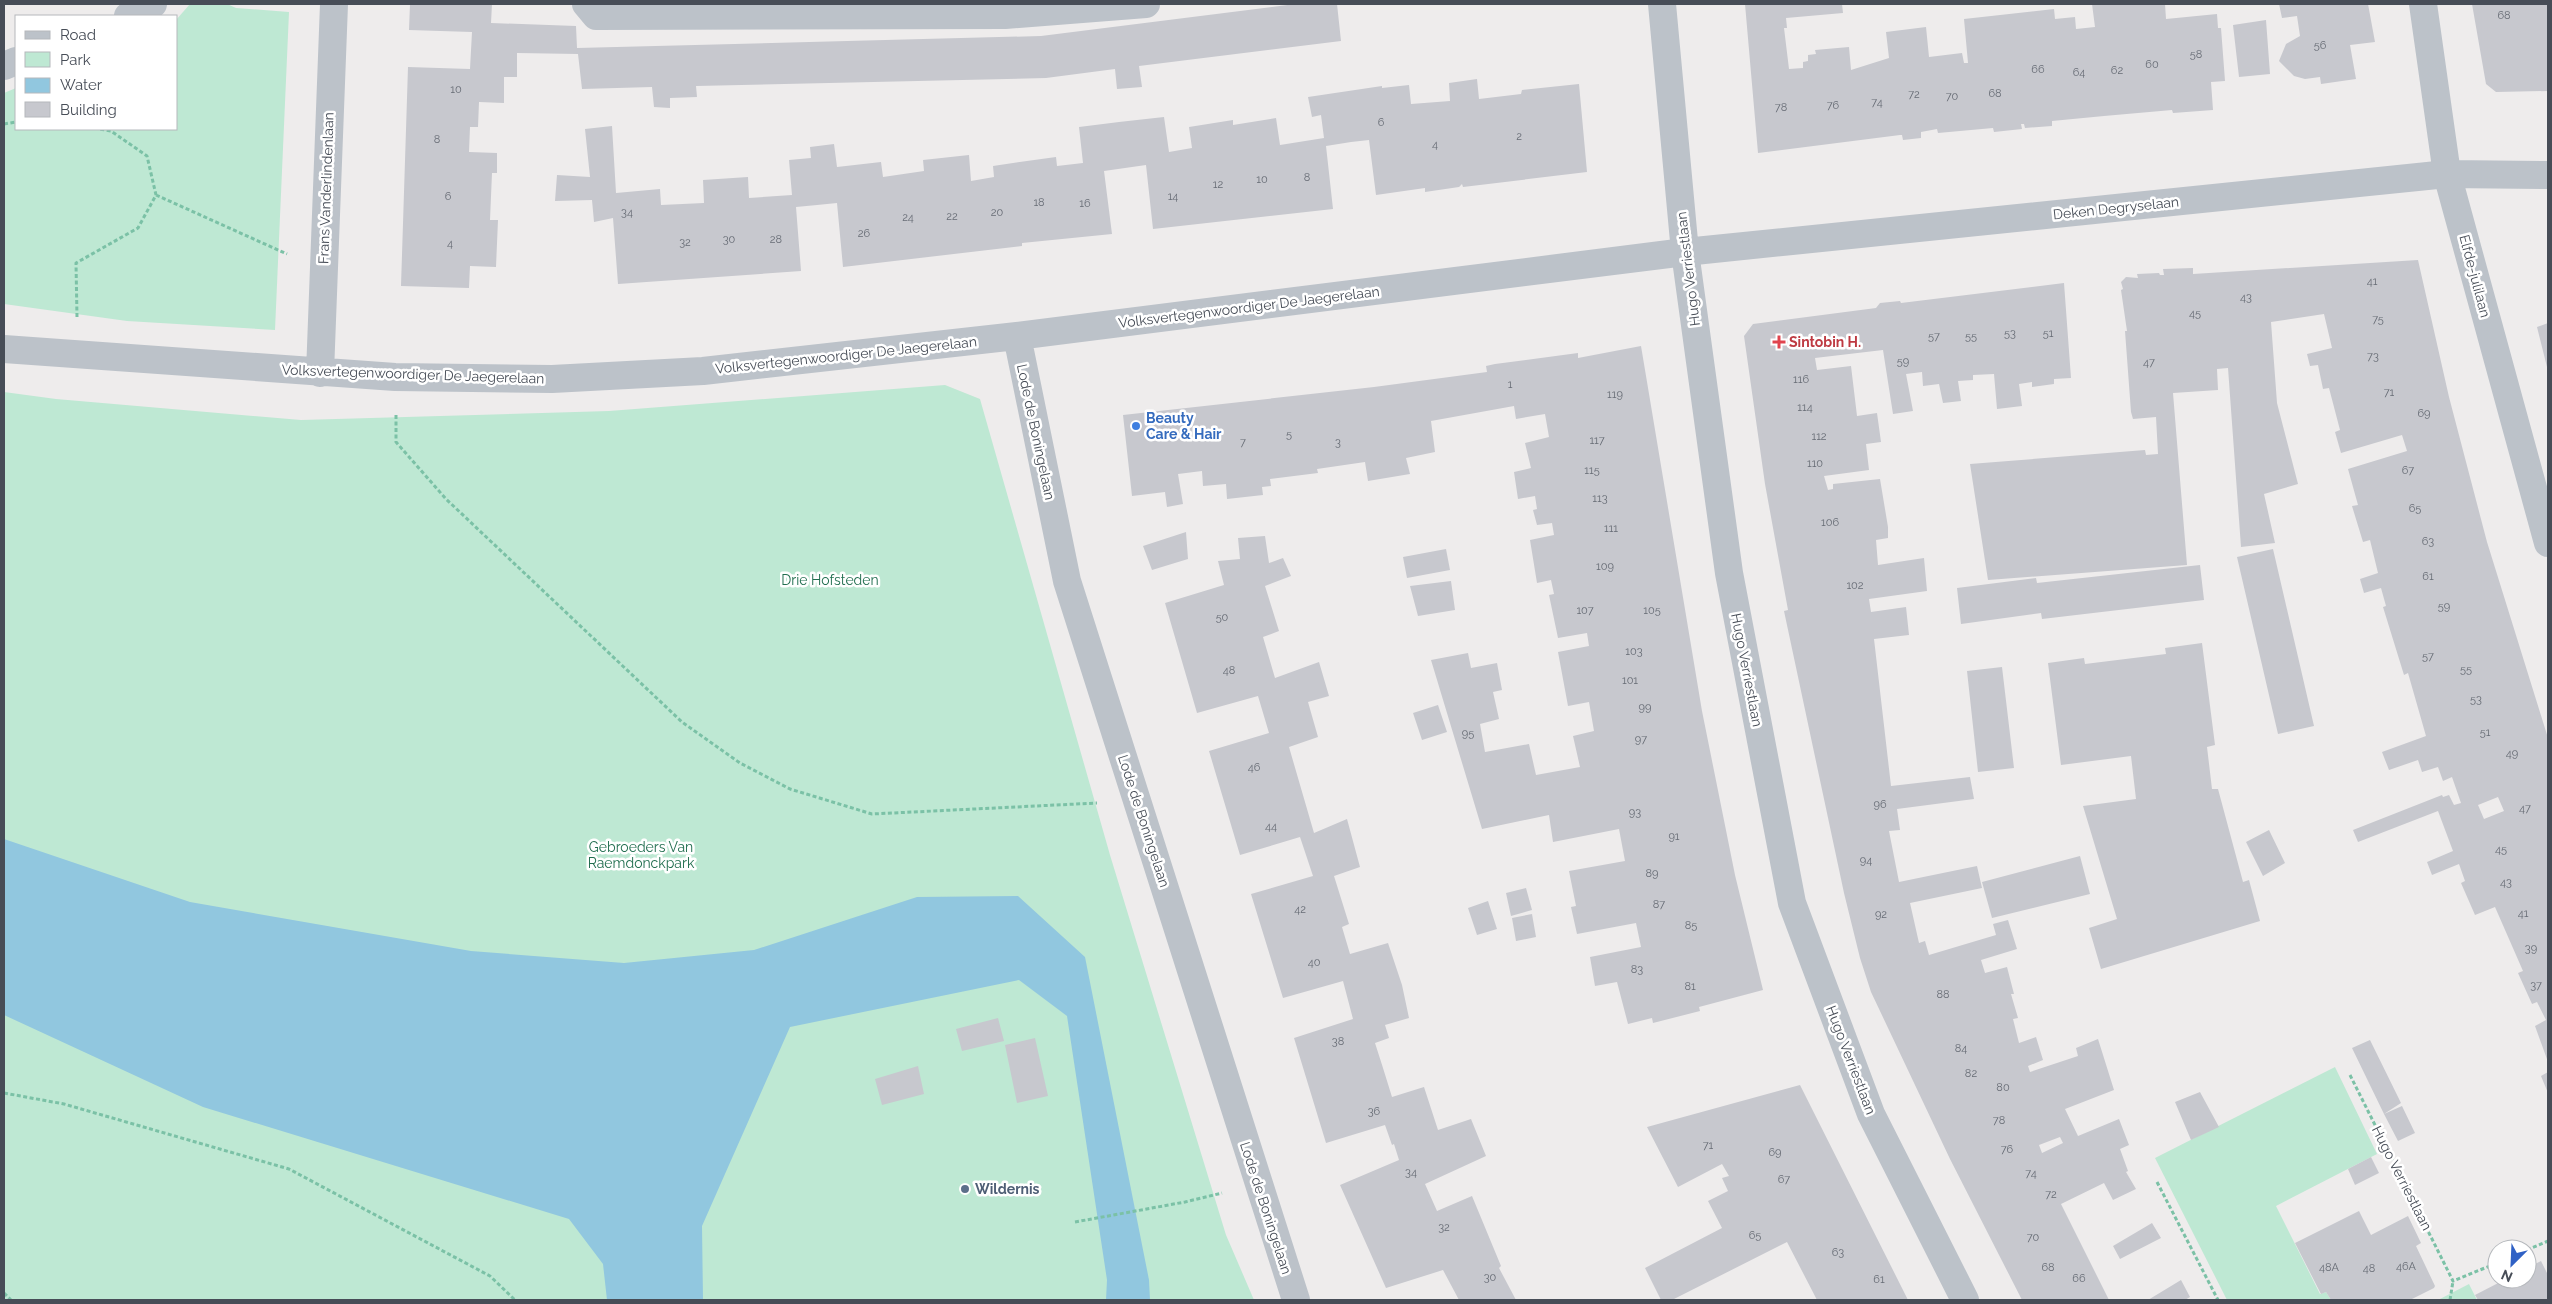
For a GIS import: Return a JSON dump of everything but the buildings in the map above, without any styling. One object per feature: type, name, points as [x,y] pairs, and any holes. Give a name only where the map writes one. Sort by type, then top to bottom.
[{"type":"street","points":[[130,15],[153,4]]},
{"type":"street","name":"Frans Vanderlindenlaan","points":[[320,373],[334,4]]},
{"type":"street","points":[[586,4],[596,16],[1005,15],[1081,11],[1146,4]]},
{"type":"street","name":"Hugo Verriestlaan","points":[[1662,4],[1685,252],[1729,573],[1792,903],[1871,1114],[1965,1300]]},
{"type":"street","name":"Elfde-julilaan","points":[[2423,4],[2447,174],[2548,543]]},
{"type":"street","name":"Deken Degryselaan","points":[[1685,252],[2447,174],[2548,175]]},
{"type":"street","name":"Volksvertegenwoordiger De Jaegerelaan","points":[[4,349],[395,377],[552,379],[703,371],[1017,336],[1685,252]]},
{"type":"street","name":"Lode de Boningelaan","points":[[1017,336],[1067,581],[1296,1300]]},
{"type":"path","points":[[78,355],[76,263],[138,228],[156,195],[148,156],[111,131],[105,130]]},
{"type":"path","points":[[156,195],[283,254],[323,256]]},
{"type":"path","points":[[395,377],[396,442],[446,499],[682,722],[740,763],[790,789],[872,814],[1138,802]]},
{"type":"path","name":"Hugo Verriestlaan","points":[[2350,1075],[2453,1282]]},
{"type":"path","points":[[4,1093],[64,1104],[289,1169],[490,1276],[515,1300]]},
{"type":"path","points":[[2157,1182],[2218,1300]]},
{"type":"path","points":[[1075,1222],[1184,1202]]},
{"type":"path","points":[[2450,1300],[2453,1282],[2487,1267]]},
{"type":"path","points":[[4,1293],[11,1300]]},
{"type":"green space","points":[[190,4],[227,4],[236,8],[289,12],[275,330],[127,321],[4,304],[4,93],[15,88],[15,130],[178,130],[178,18]]},
{"type":"green space","name":"Gebroeders Van Raemdonckpark","points":[[945,385],[980,399],[1110,855],[1226,1235],[1254,1300],[4,1300],[4,392],[56,399],[301,420],[609,411]]},
{"type":"green space","points":[[2335,1067],[2377,1154],[2276,1206],[2320,1294],[2326,1292],[2331,1300],[2227,1300],[2155,1158]]},
{"type":"green space","points":[[2469,1284],[2477,1300],[2438,1300]]},
{"type":"water","points":[[4,839],[190,902],[471,951],[624,963],[754,950],[917,897],[1018,896],[1085,957],[1149,1280],[1150,1300],[1106,1300],[1107,1280],[1067,1016],[1019,980],[790,1027],[702,1226],[703,1300],[607,1300],[603,1264],[569,1219],[203,1107],[4,1015]]},
{"type":"place","name":"Sintobin H.","points":[[1779,342]]},
{"type":"place","name":"Beauty Care & Hair","points":[[1136,426]]},
{"type":"place","name":"Wildernis","points":[[965,1189]]},
{"type":"park label","name":"Drie Hofsteden","points":[[830,580]]}]
